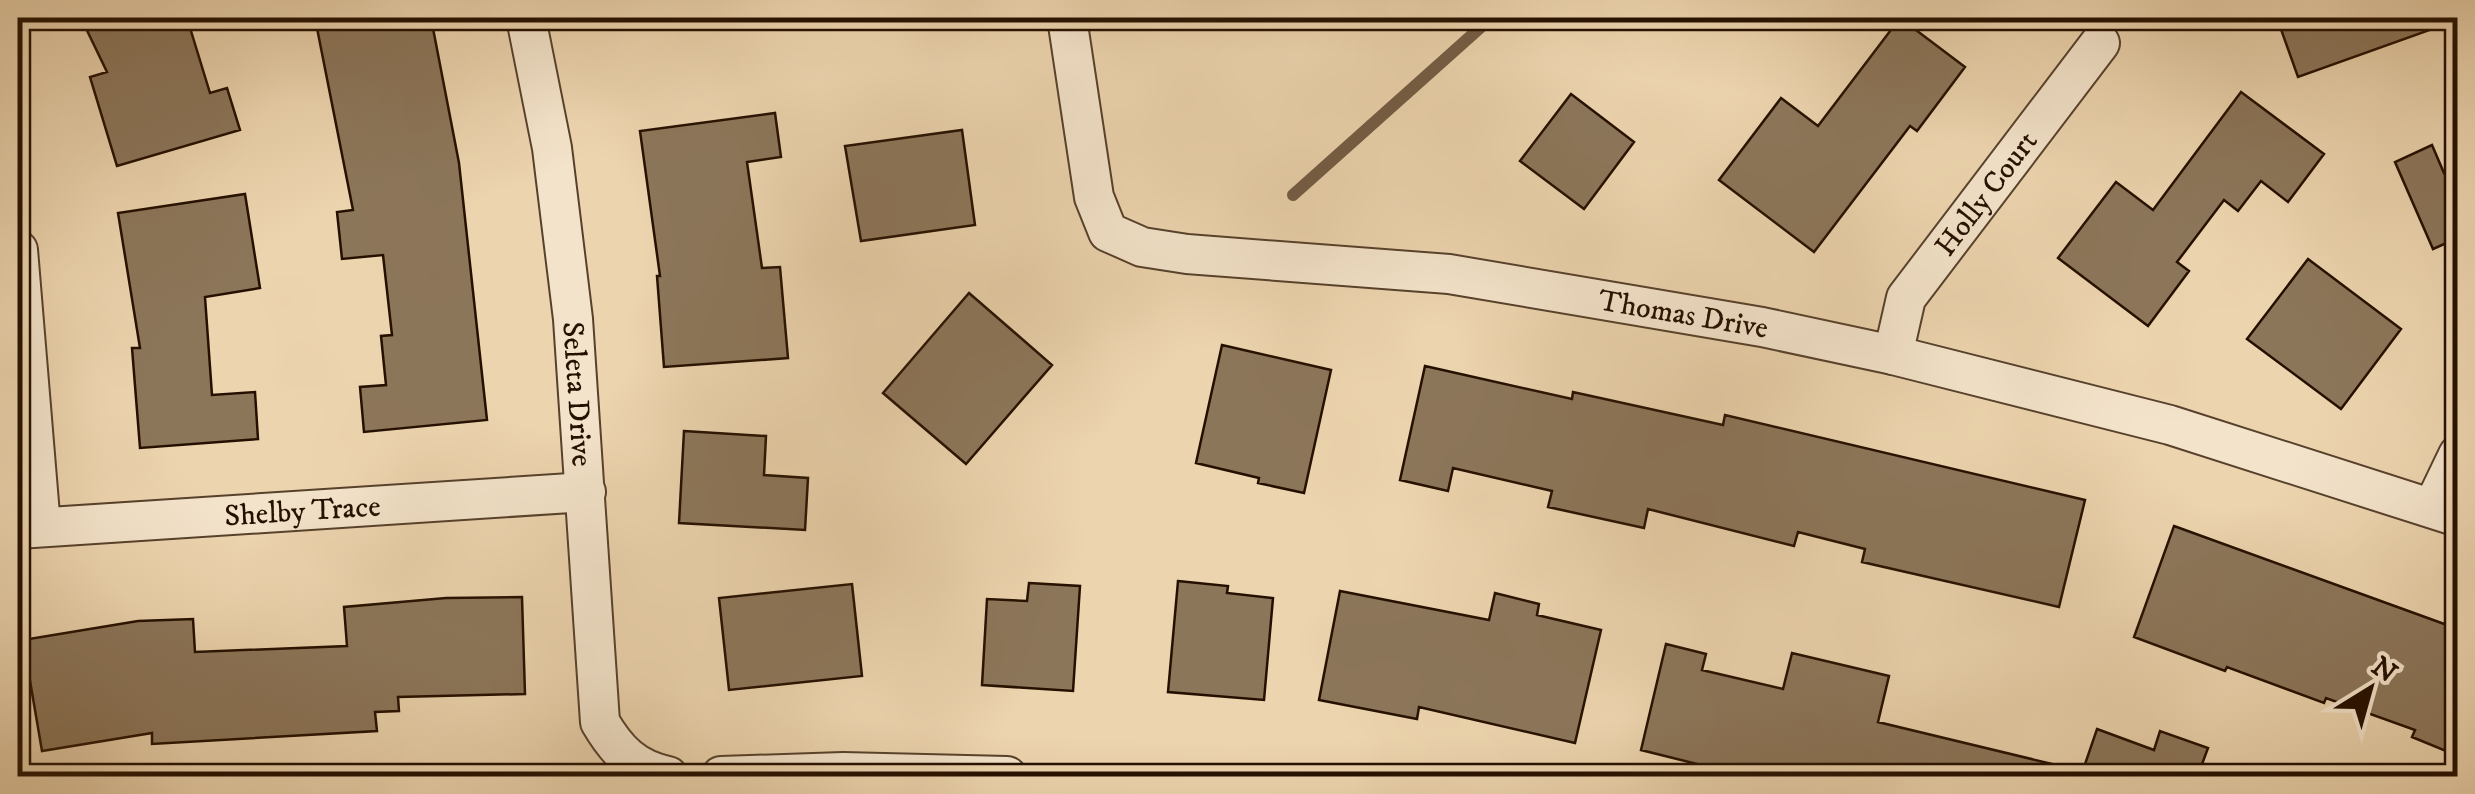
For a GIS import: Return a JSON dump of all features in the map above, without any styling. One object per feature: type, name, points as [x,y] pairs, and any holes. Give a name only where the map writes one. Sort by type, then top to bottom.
[{"type":"street","name":"Seleta Drive","points":[[526,18],[555,167],[573,318],[600,722],[631,764],[668,776]]},
{"type":"street","name":"Thomas Drive","points":[[1067,18],[1094,197],[1108,232],[1142,247],[1187,254],[1449,274],[1652,307],[1893,354],[2170,424],[2445,512]]},
{"type":"street","name":"Holly Court","points":[[1893,354],[1906,298],[2100,42]]},
{"type":"street","points":[[18,250],[29,528]]},
{"type":"street","points":[[2445,512],[2458,456]]},
{"type":"street","name":"Shelby Trace","points":[[29,528],[586,492]]},
{"type":"street","points":[[721,776],[843,772],[1007,776]]},
{"type":"building","points":[[81,18],[187,18],[210,93],[227,88],[240,130],[117,166],[90,77],[107,72]]},
{"type":"building","points":[[315,18],[431,18],[459,163],[487,420],[364,432],[360,387],[386,385],[381,336],[392,335],[383,255],[342,259],[337,212],[353,210]]},
{"type":"building","points":[[1900,18],[1965,67],[1917,131],[1910,126],[1814,252],[1719,180],[1781,98],[1818,126]]},
{"type":"building","points":[[2277,18],[2451,18],[2452,22],[2298,77]]},
{"type":"building","points":[[2241,92],[2324,154],[2288,202],[2261,181],[2238,211],[2224,200],[2177,262],[2189,271],[2148,326],[2058,258],[2116,182],[2153,210]]},
{"type":"building","points":[[1571,94],[1634,142],[1584,209],[1520,161]]},
{"type":"building","points":[[775,113],[781,157],[747,162],[762,268],[780,267],[788,358],[664,367],[660,276],[640,131]]},
{"type":"building","points":[[962,130],[975,225],[861,241],[845,146]]},
{"type":"building","points":[[2432,145],[2444,173],[2458,167],[2458,238],[2433,249],[2395,162]]},
{"type":"building","points":[[245,194],[260,288],[205,297],[212,395],[255,392],[258,439],[140,448],[132,348],[140,348],[118,213]]},
{"type":"building","points":[[2308,259],[2401,329],[2341,409],[2247,339]]},
{"type":"building","points":[[969,293],[1052,365],[966,464],[883,393]]},
{"type":"building","points":[[1222,345],[1331,370],[1304,493],[1196,463]]},
{"type":"building","points":[[1425,366],[1572,399],[1573,392],[1723,425],[1725,415],[2085,500],[2059,607],[1862,562],[1865,549],[1798,532],[1794,546],[1648,509],[1644,528],[1548,507],[1552,491],[1453,468],[1448,491],[1400,480]]},
{"type":"building","points":[[684,431],[766,436],[764,475],[808,478],[805,530],[679,523]]},
{"type":"building","points":[[2174,526],[2458,629],[2458,756],[2412,737],[2415,730],[2326,698],[2324,703],[2227,667],[2225,671],[2134,637]]},
{"type":"building","points":[[1178,581],[1228,586],[1227,593],[1273,598],[1264,700],[1168,692]]},
{"type":"building","points":[[1029,583],[1080,586],[1073,691],[982,685],[987,599],[1027,601]]},
{"type":"building","points":[[852,584],[862,676],[729,690],[719,598]]},
{"type":"building","points":[[1340,591],[1489,620],[1495,593],[1539,604],[1537,615],[1601,630],[1575,743],[1419,707],[1417,719],[1319,700]]},
{"type":"building","points":[[522,597],[525,694],[398,697],[399,711],[375,712],[377,731],[152,744],[152,733],[42,751],[23,640],[138,621],[193,619],[195,652],[347,646],[344,607],[446,598]]},
{"type":"building","points":[[1666,644],[1706,654],[1702,670],[1783,689],[1792,653],[1889,676],[1878,722],[2052,764],[2051,776],[1766,776],[1730,768],[1729,772],[1641,750]]},
{"type":"building","points":[[2097,729],[2154,750],[2160,731],[2208,748],[2201,767],[2217,772],[2216,776],[2081,776]]},
{"type":"waterway","points":[[1293,195],[1491,18]]}]
